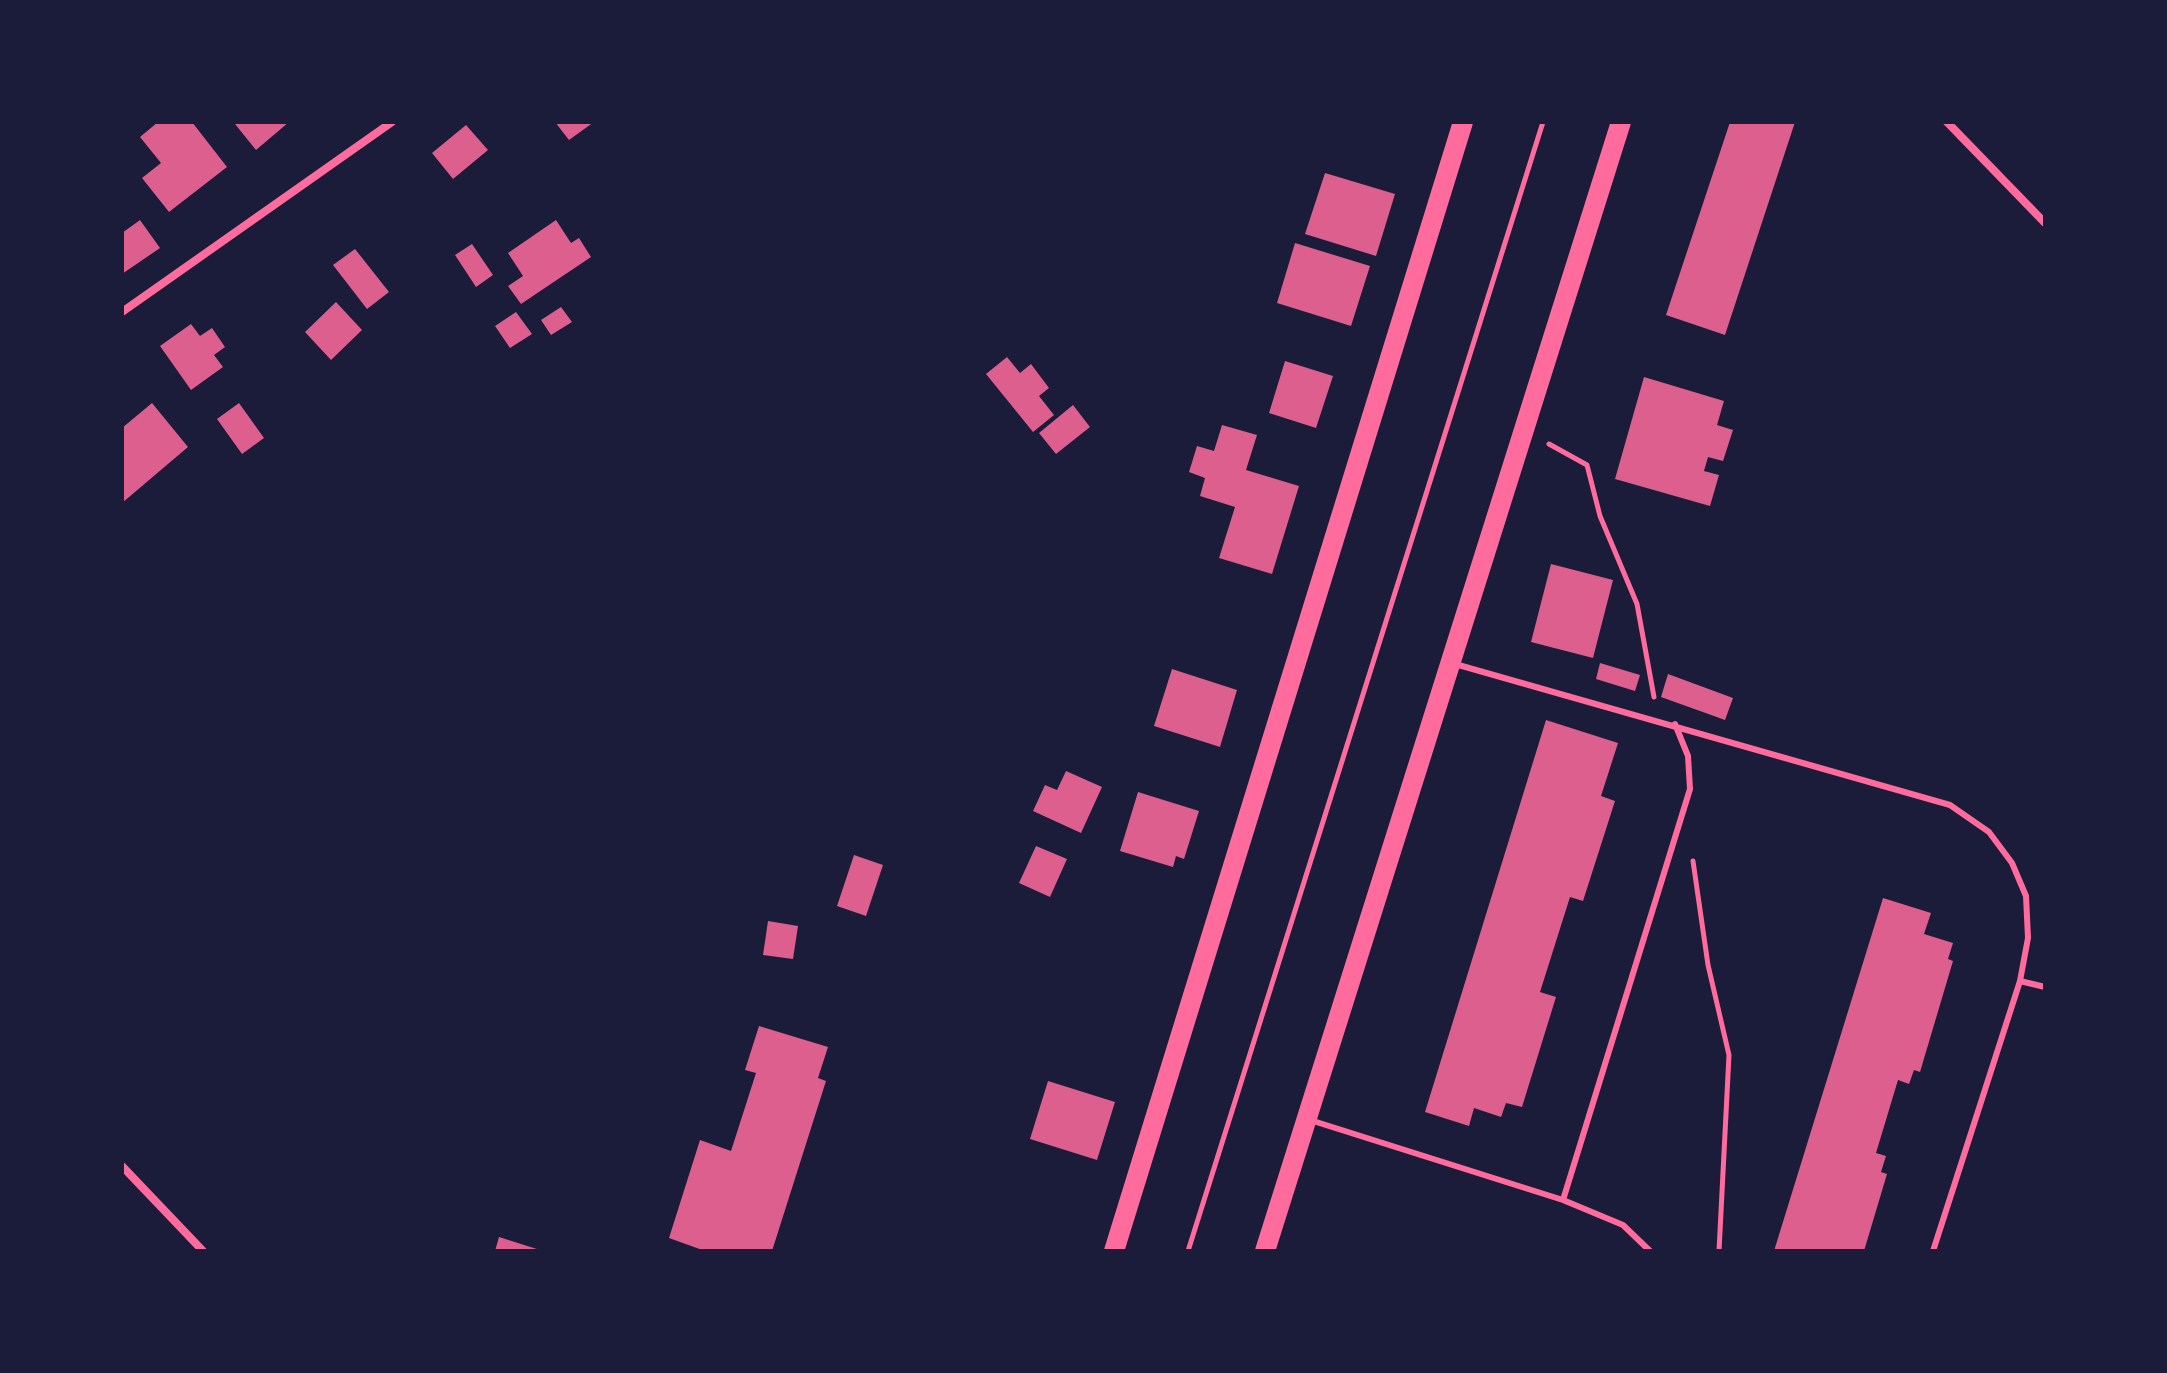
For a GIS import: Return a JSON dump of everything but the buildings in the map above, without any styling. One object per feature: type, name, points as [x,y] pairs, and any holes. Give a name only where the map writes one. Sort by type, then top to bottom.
[{"type":"main road","points":[[1114,1251],[1463,122]]},
{"type":"main road","points":[[1265,1251],[1621,122]]},
{"type":"street","points":[[122,312],[392,122]]},
{"type":"street","points":[[1947,122],[2045,223]]},
{"type":"street","points":[[122,1166],[203,1251]]},
{"type":"lane","points":[[1452,663],[1675,724],[1950,805],[1989,832],[2012,863],[2026,896],[2028,938],[2020,981],[1933,1251]]},
{"type":"lane","points":[[1563,1200],[1690,789],[1688,756],[1675,724]]},
{"type":"lane","points":[[2020,981],[2045,987]]},
{"type":"lane","points":[[1307,1119],[1563,1200],[1623,1225],[1650,1251]]},
{"type":"path","points":[[1188,1251],[1543,122]]},
{"type":"path","points":[[1524,430],[1587,465],[1600,516],[1637,604],[1658,720]]},
{"type":"path","points":[[1692,846],[1694,888],[1729,1055],[1719,1251]]}]
